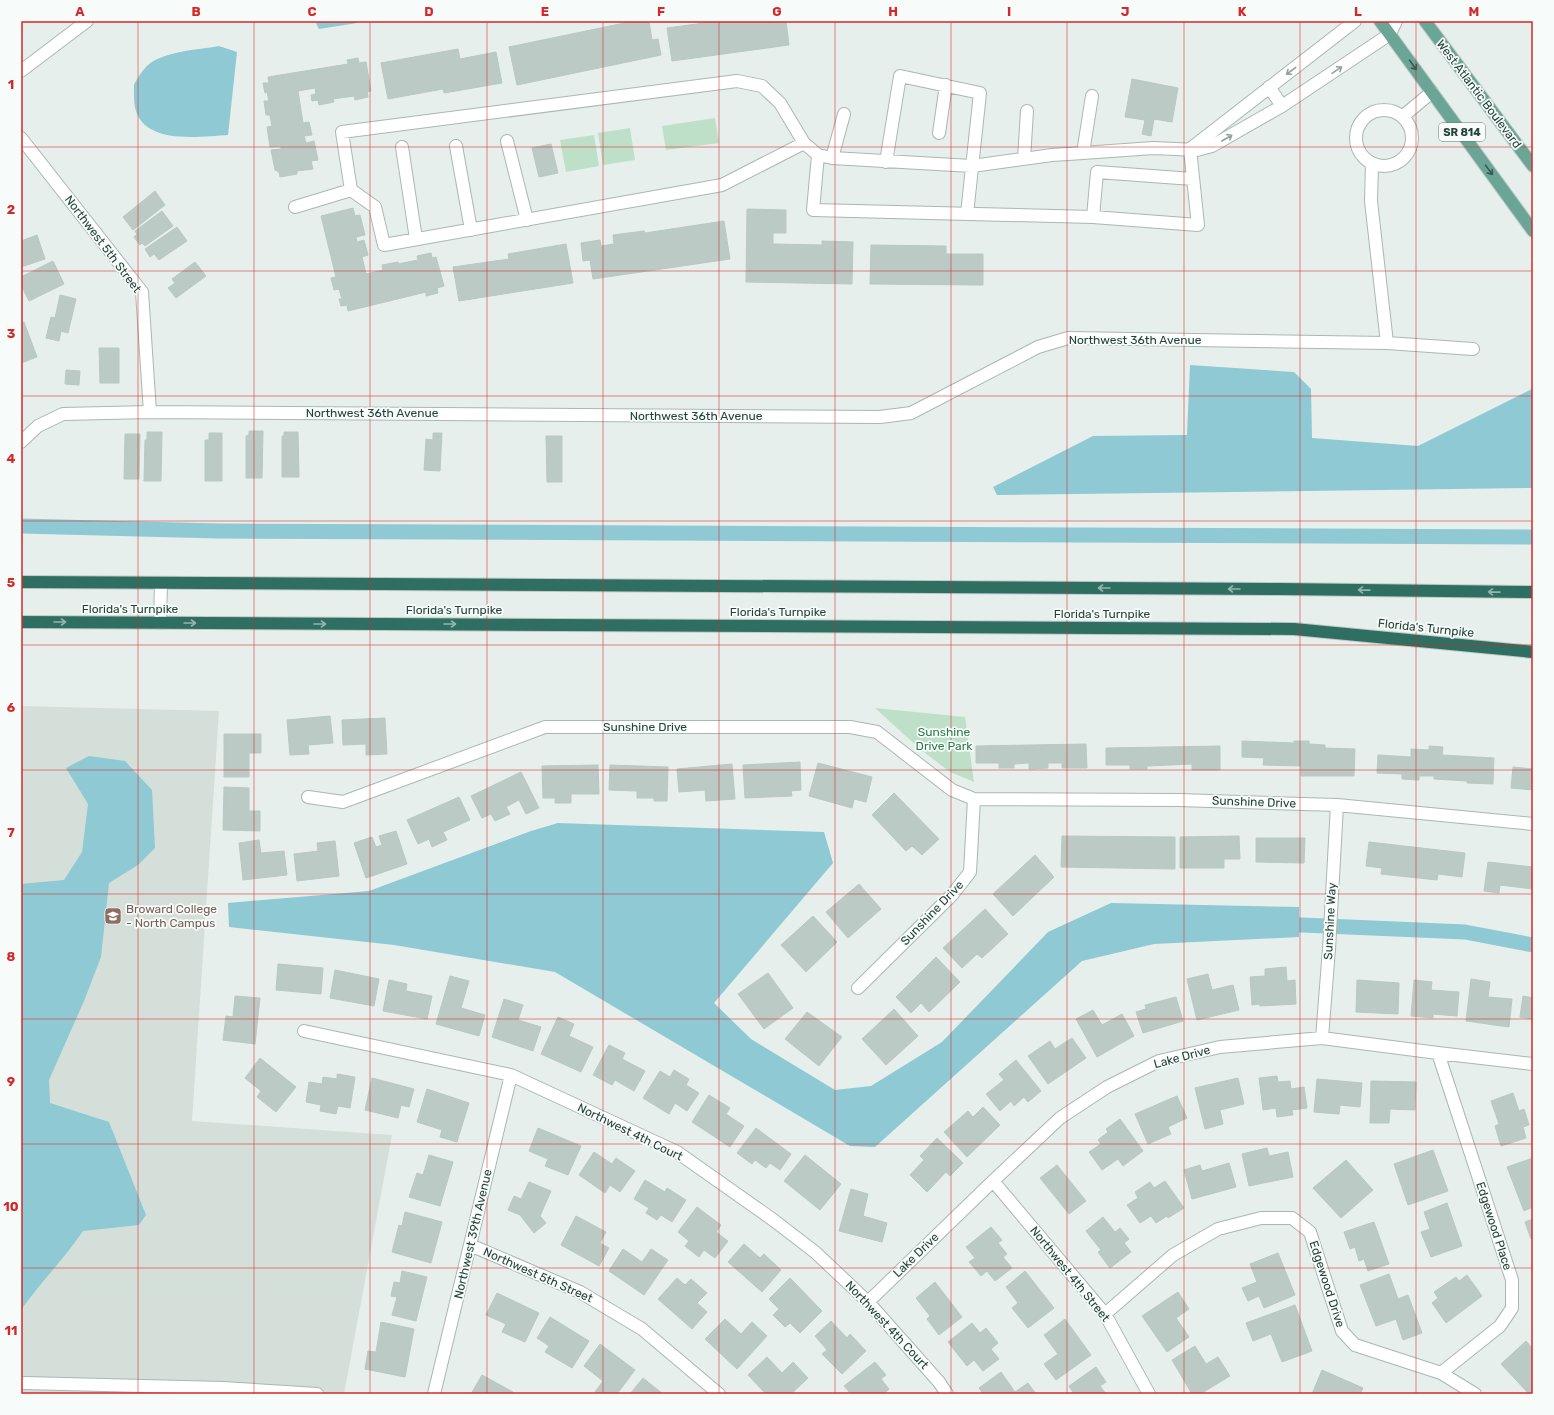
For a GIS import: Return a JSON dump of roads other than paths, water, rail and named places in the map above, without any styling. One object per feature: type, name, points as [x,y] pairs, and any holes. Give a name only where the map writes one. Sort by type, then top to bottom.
[{"type":"highway","points":[[21,582],[1272,589],[1533,592]]},
{"type":"highway","name":"Florida's Turnpike","points":[[21,622],[1294,629],[1533,652]]},
{"type":"main road","name":"SR 814","points":[[1380,21],[1533,231]]},
{"type":"main road","name":"West Atlantic Boulevard","points":[[1425,21],[1533,166]]},
{"type":"street","points":[[21,71],[86,21]]},
{"type":"street","points":[[1190,149],[1355,21]]},
{"type":"street","points":[[804,143],[722,185],[384,245],[375,207],[351,190],[342,132],[737,81],[762,86],[780,103],[804,143],[818,155],[832,158],[972,166],[1083,153],[1153,148],[1197,150],[1212,146],[1282,106],[1390,34],[1396,21]]},
{"type":"street","points":[[886,162],[900,76],[980,93],[967,214]]},
{"type":"street","points":[[938,133],[946,86]]},
{"type":"street","points":[[1269,88],[1282,106]]},
{"type":"street","points":[[1402,117],[1432,92]]},
{"type":"street","points":[[1083,153],[1092,96]]},
{"type":"street","points":[[1380,110],[1389,110],[1402,117],[1410,127],[1412,137],[1411,146],[1406,155],[1399,162],[1390,166],[1372,164],[1364,158],[1356,143],[1358,125],[1364,118],[1371,113],[1380,110]]},
{"type":"street","points":[[1024,159],[1027,111]]},
{"type":"street","points":[[832,158],[844,114]]},
{"type":"street","name":"Northwest 5th Street","points":[[21,138],[142,292],[150,412]]},
{"type":"street","points":[[507,141],[527,220]]},
{"type":"street","points":[[402,146],[416,240]]},
{"type":"street","points":[[456,146],[471,230]]},
{"type":"street","points":[[818,155],[813,210],[1093,217],[1198,225],[1190,149]]},
{"type":"street","points":[[1372,164],[1371,201],[1387,343]]},
{"type":"street","points":[[1093,217],[1096,172],[1193,179]]},
{"type":"street","points":[[295,206],[351,190]]},
{"type":"street","name":"Northwest 36th Avenue","points":[[21,442],[38,426],[63,414],[150,412],[880,417],[911,413],[1038,347],[1068,338],[1387,343],[1473,349]]},
{"type":"street","points":[[160,623],[161,583]]},
{"type":"street","name":"Sunshine Drive","points":[[308,797],[343,802],[545,727],[850,726],[877,732],[952,790],[974,799],[1178,800],[1337,805],[1533,824]]},
{"type":"street","name":"Sunshine Drive","points":[[858,988],[952,895],[970,872],[974,799]]},
{"type":"street","name":"Sunshine Way","points":[[1322,1038],[1329,949],[1337,805]]},
{"type":"street","name":"Northwest 4th Court","points":[[304,1031],[511,1075],[676,1152],[772,1219],[815,1252],[868,1302],[939,1382],[947,1394]]},
{"type":"street","name":"Lake Drive","points":[[868,1302],[1060,1118],[1107,1087],[1159,1061],[1220,1047],[1322,1038],[1438,1054],[1533,1064]]},
{"type":"street","name":"Edgewood Place","points":[[1438,1054],[1512,1280],[1512,1308],[1500,1326],[1441,1373]]},
{"type":"street","name":"Northwest 39th Avenue","points":[[434,1394],[511,1075]]},
{"type":"street","name":"Northwest 4th Street","points":[[993,1181],[1105,1314],[1149,1394]]},
{"type":"street","name":"Edgewood Drive","points":[[1105,1314],[1173,1255],[1218,1229],[1261,1218],[1292,1218],[1310,1232],[1342,1330],[1355,1345],[1441,1373],[1475,1394]]},
{"type":"street","name":"Northwest 5th Street","points":[[470,1245],[580,1292],[642,1328],[719,1394]]},
{"type":"street","points":[[24,1383],[223,1388],[317,1394]]},
{"type":"water","points":[[315,21],[358,21],[357,23],[319,29]]},
{"type":"water","points":[[219,46],[237,52],[228,135],[183,137],[155,131],[144,124],[137,113],[134,97],[134,85],[146,67],[155,60],[172,54]]},
{"type":"water","points":[[1190,365],[1294,372],[1311,389],[1312,438],[1418,446],[1532,389],[1533,488],[997,495],[993,487],[1093,436],[1187,435]]},
{"type":"water","points":[[89,756],[125,761],[152,790],[155,848],[138,865],[109,883],[101,957],[84,1001],[49,1080],[50,1103],[109,1122],[146,1215],[139,1225],[83,1231],[21,1310],[21,884],[64,880],[82,852],[88,804],[66,768]]},
{"type":"water","points":[[558,823],[824,832],[833,863],[714,1003],[751,1039],[835,1090],[871,1086],[942,1042],[1048,932],[1111,903],[1299,907],[1299,937],[1154,944],[1082,961],[875,1147],[850,1146],[555,972],[394,945],[229,927],[228,903],[369,891],[531,831]]},
{"type":"waterway","points":[[21,526],[219,531],[1533,537]]},
{"type":"waterway","points":[[1279,924],[1465,932],[1533,945]]},
{"type":"place","name":"Broward College - North Campus","points":[[113,916]]},
{"type":"park label","name":"Sunshine Drive Park","points":[[944,739]]}]
